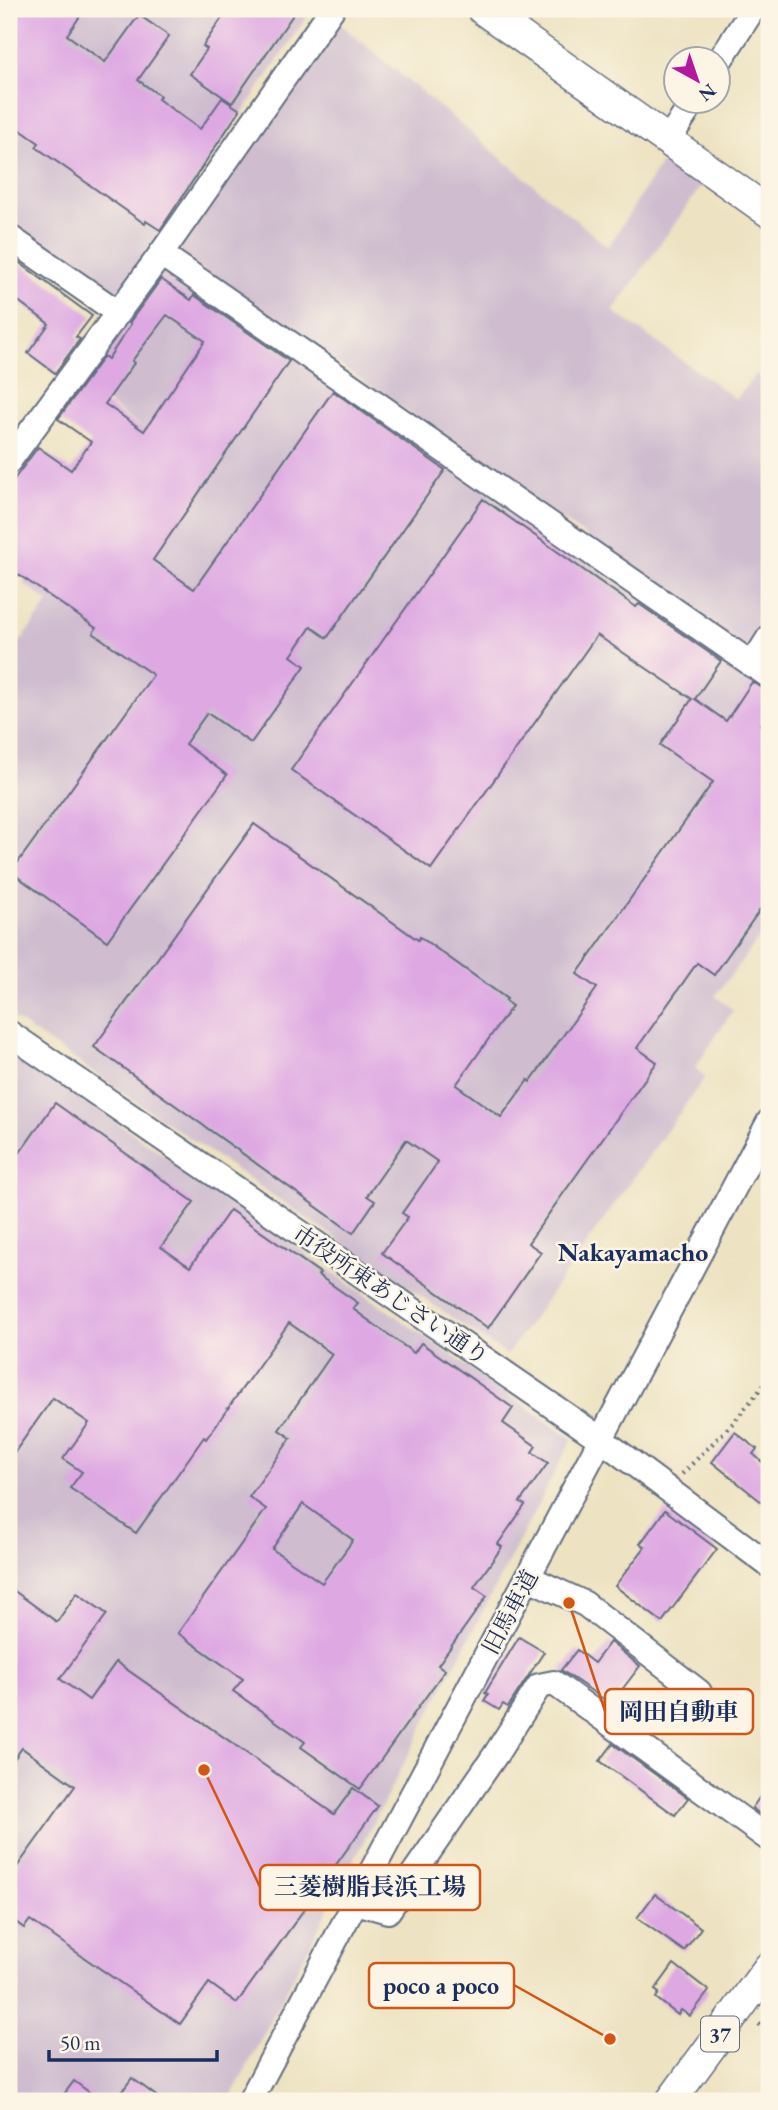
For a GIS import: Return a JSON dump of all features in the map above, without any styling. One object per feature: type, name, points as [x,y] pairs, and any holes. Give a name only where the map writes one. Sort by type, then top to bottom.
[{"type":"main road","points":[[482,9],[769,212]]},
{"type":"main road","name":"37","points":[[671,2101],[769,1968]]},
{"type":"street","points":[[9,461],[160,254],[332,9]]},
{"type":"street","points":[[730,46],[753,9]]},
{"type":"street","points":[[668,141],[684,116]]},
{"type":"street","points":[[9,237],[117,312]]},
{"type":"street","points":[[160,254],[761,670],[769,638]]},
{"type":"street","name":"市役所東あじさい通り","points":[[9,1033],[603,1440],[769,1564]]},
{"type":"street","name":"旧馬車道","points":[[250,2101],[603,1440],[769,1122]]},
{"type":"street","points":[[529,1578],[585,1604],[699,1692]]},
{"type":"street","points":[[356,1902],[388,1911],[496,1754],[539,1686],[554,1683],[769,1839]]},
{"type":"path","points":[[667,1489],[734,1422],[769,1379]]},
{"type":"path","points":[[758,2023],[769,2032]]},
{"type":"shaded area","points":[[9,9],[312,9],[116,301],[9,227]]},
{"type":"shaded area","points":[[334,19],[608,247],[667,154],[704,182],[613,311],[736,399],[756,374],[769,384],[769,620],[749,649],[177,252]]},
{"type":"shaded area","points":[[165,265],[769,688],[769,925],[715,996],[733,1010],[695,1068],[705,1077],[507,1355],[9,1015],[9,657],[49,602],[23,583],[139,426],[79,382]]},
{"type":"shaded area","points":[[9,1047],[572,1439],[229,2101],[9,2101]]},
{"type":"building","points":[[9,9],[85,9],[67,35],[105,62],[139,15],[169,36],[138,80],[160,96],[158,99],[200,129],[222,98],[240,110],[160,230],[146,221],[145,224],[36,147],[39,143],[9,122]]},
{"type":"building","points":[[228,9],[297,9],[232,103],[190,74],[207,49],[203,46]]},
{"type":"building","points":[[9,255],[92,316],[76,337],[80,339],[55,373],[28,353],[49,324],[9,294]]},
{"type":"building","points":[[161,279],[191,300],[194,295],[289,361],[153,560],[194,589],[333,391],[445,470],[327,638],[311,627],[291,656],[305,666],[251,743],[207,713],[185,744],[227,775],[107,941],[11,872],[153,675],[93,633],[96,628],[9,568],[9,486],[38,447],[71,470],[91,442],[58,419],[104,356],[108,359],[131,324],[129,323]],"holes":[[[167,315],[205,341],[144,431],[105,404],[134,363],[132,361]]]},
{"type":"building","points":[[483,499],[636,607],[639,604],[721,661],[695,699],[726,721],[752,682],[769,691],[769,712],[761,725],[769,731],[769,897],[714,975],[697,963],[637,1048],[657,1062],[528,1243],[541,1252],[488,1328],[382,1253],[408,1217],[402,1213],[438,1162],[406,1140],[367,1196],[375,1201],[353,1233],[94,1047],[254,824],[418,940],[420,937],[507,999],[505,1001],[512,1006],[456,1085],[501,1117],[528,1080],[530,1082],[597,988],[577,974],[713,782],[660,745],[692,699],[597,635],[431,869],[291,770]]},
{"type":"building","points":[[55,1103],[194,1202],[161,1247],[190,1267],[230,1210],[320,1273],[318,1275],[358,1303],[353,1309],[414,1353],[421,1343],[513,1408],[503,1423],[536,1446],[532,1452],[548,1463],[520,1502],[525,1505],[498,1544],[502,1547],[474,1587],[487,1596],[438,1665],[445,1670],[360,1789],[301,1747],[305,1742],[233,1691],[243,1679],[178,1633],[266,1509],[249,1497],[291,1438],[279,1430],[332,1354],[289,1323],[136,1533],[70,1488],[82,1472],[63,1459],[89,1423],[53,1398],[9,1460],[9,1168]],"holes":[[[303,1504],[353,1540],[322,1583],[272,1549]]]},
{"type":"building","points":[[735,1432],[757,1449],[753,1454],[769,1468],[769,1508],[712,1462]]},
{"type":"building","points":[[665,1510],[717,1549],[662,1622],[615,1586],[645,1547],[640,1544]]},
{"type":"building","points":[[9,1587],[57,1622],[77,1593],[107,1614],[60,1679],[89,1700],[116,1662],[334,1814],[353,1788],[378,1806],[237,2003],[209,1983],[180,2024],[30,1920],[24,1928],[9,1917],[9,1878],[75,1786],[22,1748],[9,1766]]},
{"type":"building","points":[[519,1637],[544,1652],[508,1707],[503,1704],[499,1710],[484,1701],[488,1694],[485,1693]]},
{"type":"building","points":[[610,1642],[640,1666],[611,1704],[561,1670],[577,1650],[594,1663]]},
{"type":"building","points":[[613,1744],[688,1798],[675,1815],[600,1761]]},
{"type":"building","points":[[769,1784],[769,1821],[752,1808]]},
{"type":"building","points":[[655,1894],[701,1928],[684,1951],[637,1918]]},
{"type":"building","points":[[674,1964],[709,1991],[690,2016],[681,2010],[678,2015],[656,1998],[659,1993],[655,1990]]},
{"type":"building","points":[[132,2078],[163,2101],[115,2101]]},
{"type":"building","points":[[74,2081],[101,2101],[59,2101]]},
{"type":"place","name":"岡田自動車","points":[[569,1603]]},
{"type":"place","name":"三菱樹脂長浜工場","points":[[204,1770]]},
{"type":"place","name":"poco a poco","points":[[610,2039]]},
{"type":"district","name":"Nakayamacho","points":[[633,1252]]}]
